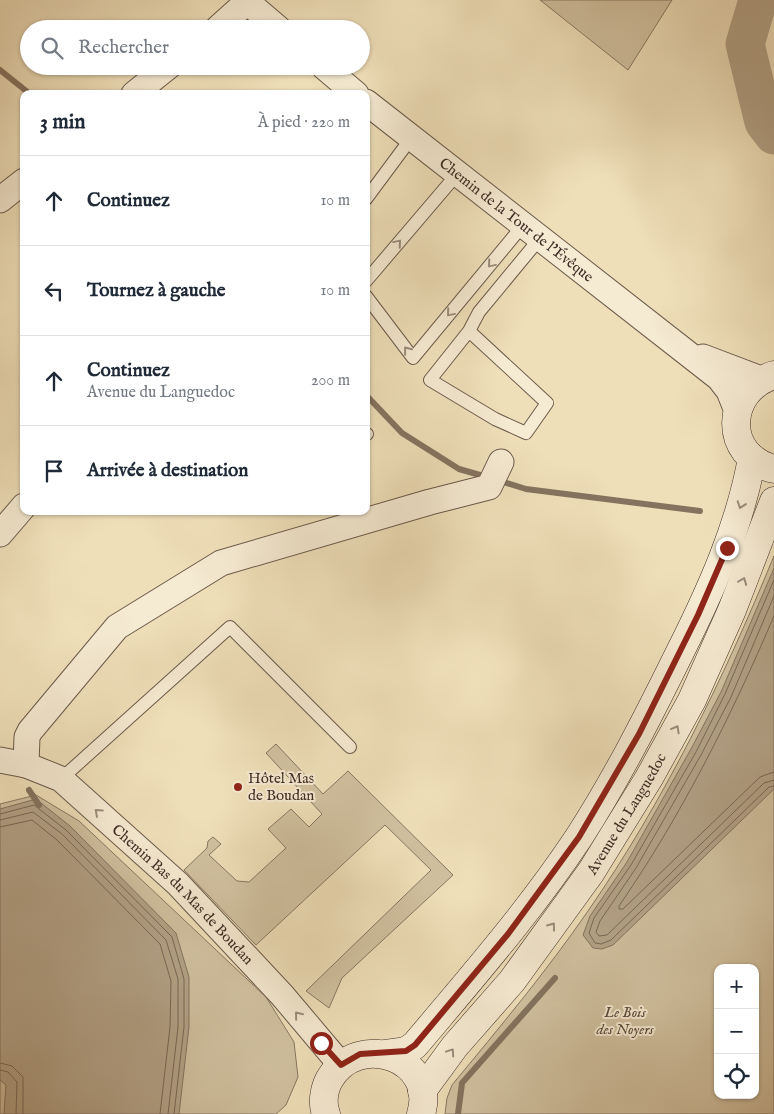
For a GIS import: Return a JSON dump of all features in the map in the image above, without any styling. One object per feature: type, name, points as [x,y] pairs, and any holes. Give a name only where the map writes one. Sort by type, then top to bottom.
[{"type":"street","points":[[226,20],[246,1],[268,20]]},
{"type":"street","points":[[139,90],[158,75]]},
{"type":"street","points":[[334,75],[351,90]]},
{"type":"street","name":"Chemin de la Tour de l'Évêque","points":[[370,105],[719,378],[729,391],[737,411]]},
{"type":"street","points":[[0,200],[20,184]]},
{"type":"street","name":"Chemin de la Tour de l'Évêque","points":[[668,338],[708,359],[768,377]]},
{"type":"street","points":[[763,463],[741,444],[736,428],[737,411],[746,392],[768,377]]},
{"type":"street","points":[[26,765],[27,737],[30,731],[117,627],[221,563],[430,502],[489,488],[501,462]]},
{"type":"street","name":"Avenue du Languedoc","points":[[341,1065],[360,1054],[384,1054],[406,1051],[415,1045],[508,934],[579,837],[639,734],[698,615],[727,548],[746,491],[763,463]]},
{"type":"street","name":"Avenue du Languedoc","points":[[421,1103],[456,1046],[512,981],[591,872],[649,778],[696,691],[732,610],[774,501]]},
{"type":"street","points":[[0,534],[20,511]]},
{"type":"street","name":"Chemin Bas du Mas de Boudan","points":[[0,760],[26,765],[61,779],[178,884],[282,995],[341,1065]]},
{"type":"street","points":[[384,1054],[407,1066],[418,1081],[421,1103]]},
{"type":"street","points":[[324,1113],[324,1093],[328,1083],[341,1065]]},
{"type":"lane","points":[[370,194],[412,137]]},
{"type":"lane","points":[[370,276],[458,173]]},
{"type":"lane","points":[[370,301],[413,358],[532,230]]},
{"type":"lane","points":[[469,331],[547,403],[526,433],[494,419],[430,380],[469,331],[479,312],[532,230]]},
{"type":"lane","points":[[61,779],[230,627],[350,747]]},
{"type":"green space","points":[[540,0],[672,0],[628,70]]},
{"type":"green space","name":"Le Bois des Noyers","points":[[774,556],[774,1114],[445,1114],[447,1098],[452,1085],[556,956],[616,869],[667,783],[713,694]]},
{"type":"green space","points":[[276,744],[323,794],[348,771],[453,875],[342,978],[329,1008],[306,991],[431,870],[385,825],[256,945],[184,870],[207,848],[208,841],[213,837],[221,844],[209,855],[237,881],[249,882],[286,848],[268,829],[291,809],[309,827],[322,814],[266,753]]},
{"type":"green space","points":[[36,795],[79,821],[266,997],[294,1042],[298,1077],[286,1105],[276,1114],[0,1114],[0,804]]},
{"type":"water","points":[[774,568],[774,789],[613,945],[602,949],[593,948],[583,935],[590,916],[627,862],[691,749],[721,692]]},
{"type":"water","points":[[36,799],[70,826],[176,933],[189,977],[189,1027],[179,1114],[4,1114],[6,1085],[0,1080],[0,809]]},
{"type":"waterway","points":[[758,0],[745,44],[764,122],[774,135]]},
{"type":"waterway","points":[[0,70],[25,90]]},
{"type":"waterway","points":[[370,399],[402,433],[459,469],[487,477]]},
{"type":"waterway","points":[[497,480],[526,489],[700,511]]},
{"type":"waterway","points":[[29,790],[39,805]]},
{"type":"waterway","points":[[458,1114],[462,1083],[555,978]]},
{"type":"place","name":"Hôtel Mas de Boudan","points":[[238,787]]},
{"type":"route","points":[[321,1043],[341,1065],[360,1054],[384,1054],[406,1051],[415,1045],[460,993],[508,934],[579,837],[639,734],[698,615],[727,548]]}]
